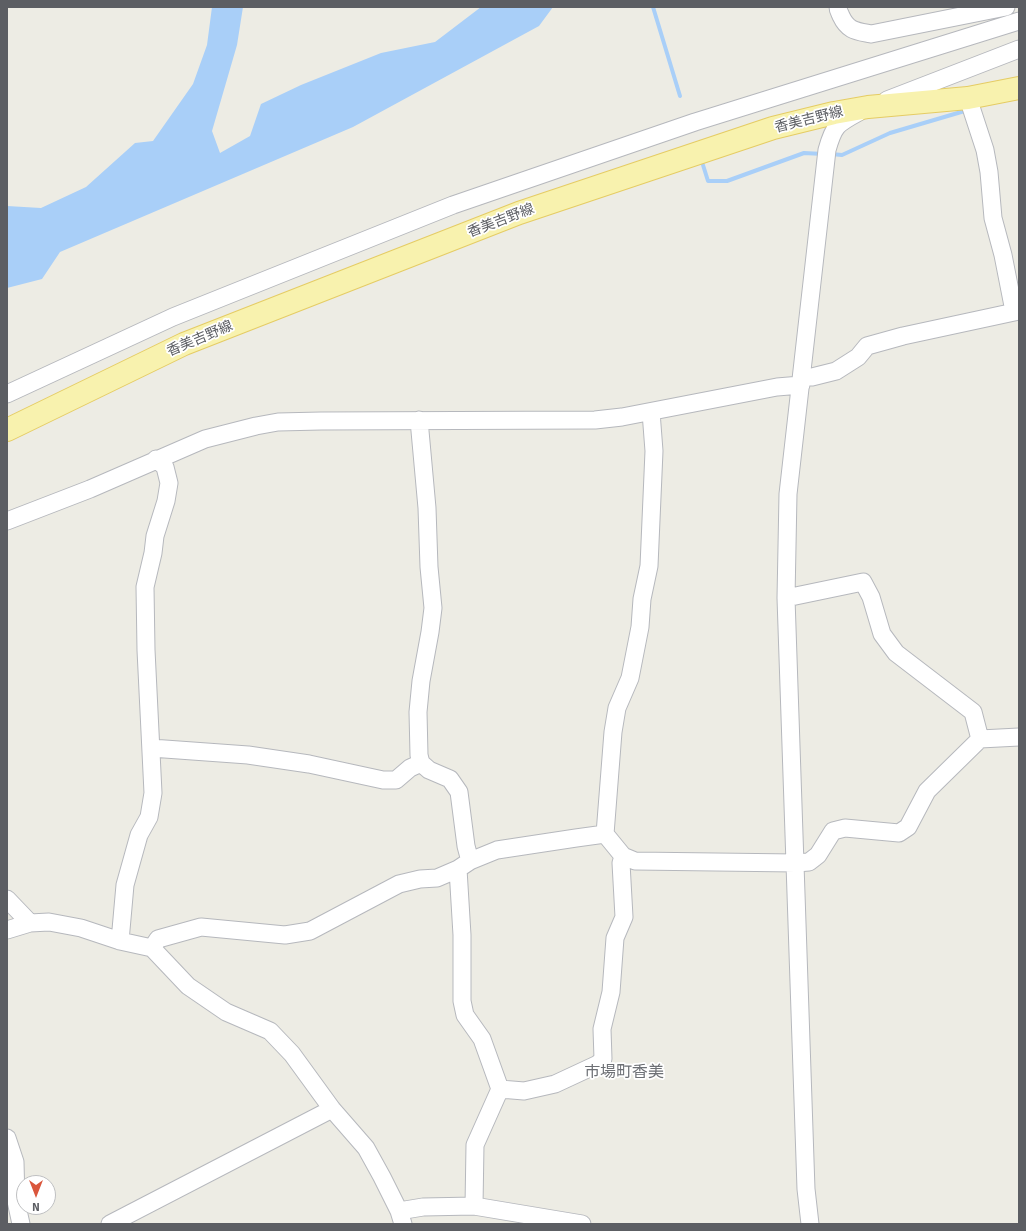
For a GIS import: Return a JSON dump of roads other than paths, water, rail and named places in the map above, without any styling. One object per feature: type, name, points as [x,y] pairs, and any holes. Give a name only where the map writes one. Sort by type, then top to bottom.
[{"type":"main road","name":"香美吉野線","points":[[7,430],[184,344],[519,213],[773,128],[834,113],[868,107],[970,106],[1019,88]]},
{"type":"street","points":[[838,7],[845,25],[856,31],[871,34],[1006,7]]},
{"type":"street","points":[[7,394],[173,317],[453,205],[695,122],[1019,21]]},
{"type":"street","points":[[810,1224],[805,1174],[796,863],[786,598],[788,494],[802,381],[826,155],[836,127],[841,121],[868,107],[1019,49]]},
{"type":"street","points":[[7,521],[90,489],[205,439],[256,426],[278,422],[595,420],[622,417],[802,381],[836,371],[858,357],[867,346],[903,336],[1016,311],[1003,254],[992,218],[989,172],[985,150],[970,106]]},
{"type":"street","points":[[651,412],[654,452],[649,566],[642,599],[640,628],[630,678],[617,708],[613,732],[605,834],[623,856],[635,861],[809,862],[818,855],[833,831],[845,828],[899,833],[908,827],[927,791],[980,739],[1019,737]]},
{"type":"street","points":[[419,420],[427,508],[429,567],[433,608],[421,681],[418,712],[419,755],[421,763],[428,770],[450,779],[459,792],[466,846],[462,935],[462,1002],[464,1015],[482,1039],[500,1089],[475,1145],[474,1206]]},
{"type":"street","points":[[120,941],[126,885],[139,835],[149,817],[153,793],[150,748],[145,587],[153,553],[155,536],[166,500],[169,483],[165,467],[156,459]]},
{"type":"street","points":[[786,598],[863,582],[871,596],[882,634],[896,654],[973,712],[980,739]]},
{"type":"street","points":[[150,748],[248,756],[309,764],[383,780],[396,780],[410,768],[421,763]]},
{"type":"street","points":[[152,948],[158,939],[201,927],[284,935],[310,931],[399,884],[420,879],[436,878],[497,850],[605,834]]},
{"type":"street","points":[[500,1089],[524,1091],[555,1084],[598,1064],[603,1059],[602,1029],[611,992],[615,938],[624,917],[623,856]]},
{"type":"street","points":[[7,900],[30,923]]},
{"type":"street","points":[[7,930],[30,923],[50,922],[81,928],[120,941],[152,948],[188,986],[226,1012],[270,1031],[292,1054],[332,1109],[366,1148],[382,1177],[401,1218],[423,1207],[474,1206],[582,1224]]},
{"type":"street","points":[[110,1224],[332,1109]]},
{"type":"street","points":[[7,1138],[15,1162],[16,1201],[21,1224]]},
{"type":"water","points":[[212,7],[243,7],[237,45],[212,131],[220,153],[250,136],[261,104],[301,85],[381,53],[435,42],[481,7],[553,7],[539,26],[353,127],[60,252],[42,279],[7,288],[7,206],[41,208],[86,187],[135,143],[153,141],[193,84],[207,45]]},
{"type":"waterway","points":[[653,7],[680,96]]},
{"type":"waterway","points":[[831,154],[842,155],[890,133],[968,110]]},
{"type":"waterway","points":[[703,165],[708,181],[727,181],[804,153],[823,154]]},
{"type":"district","name":"市場町香美","points":[[624,1073]]}]
